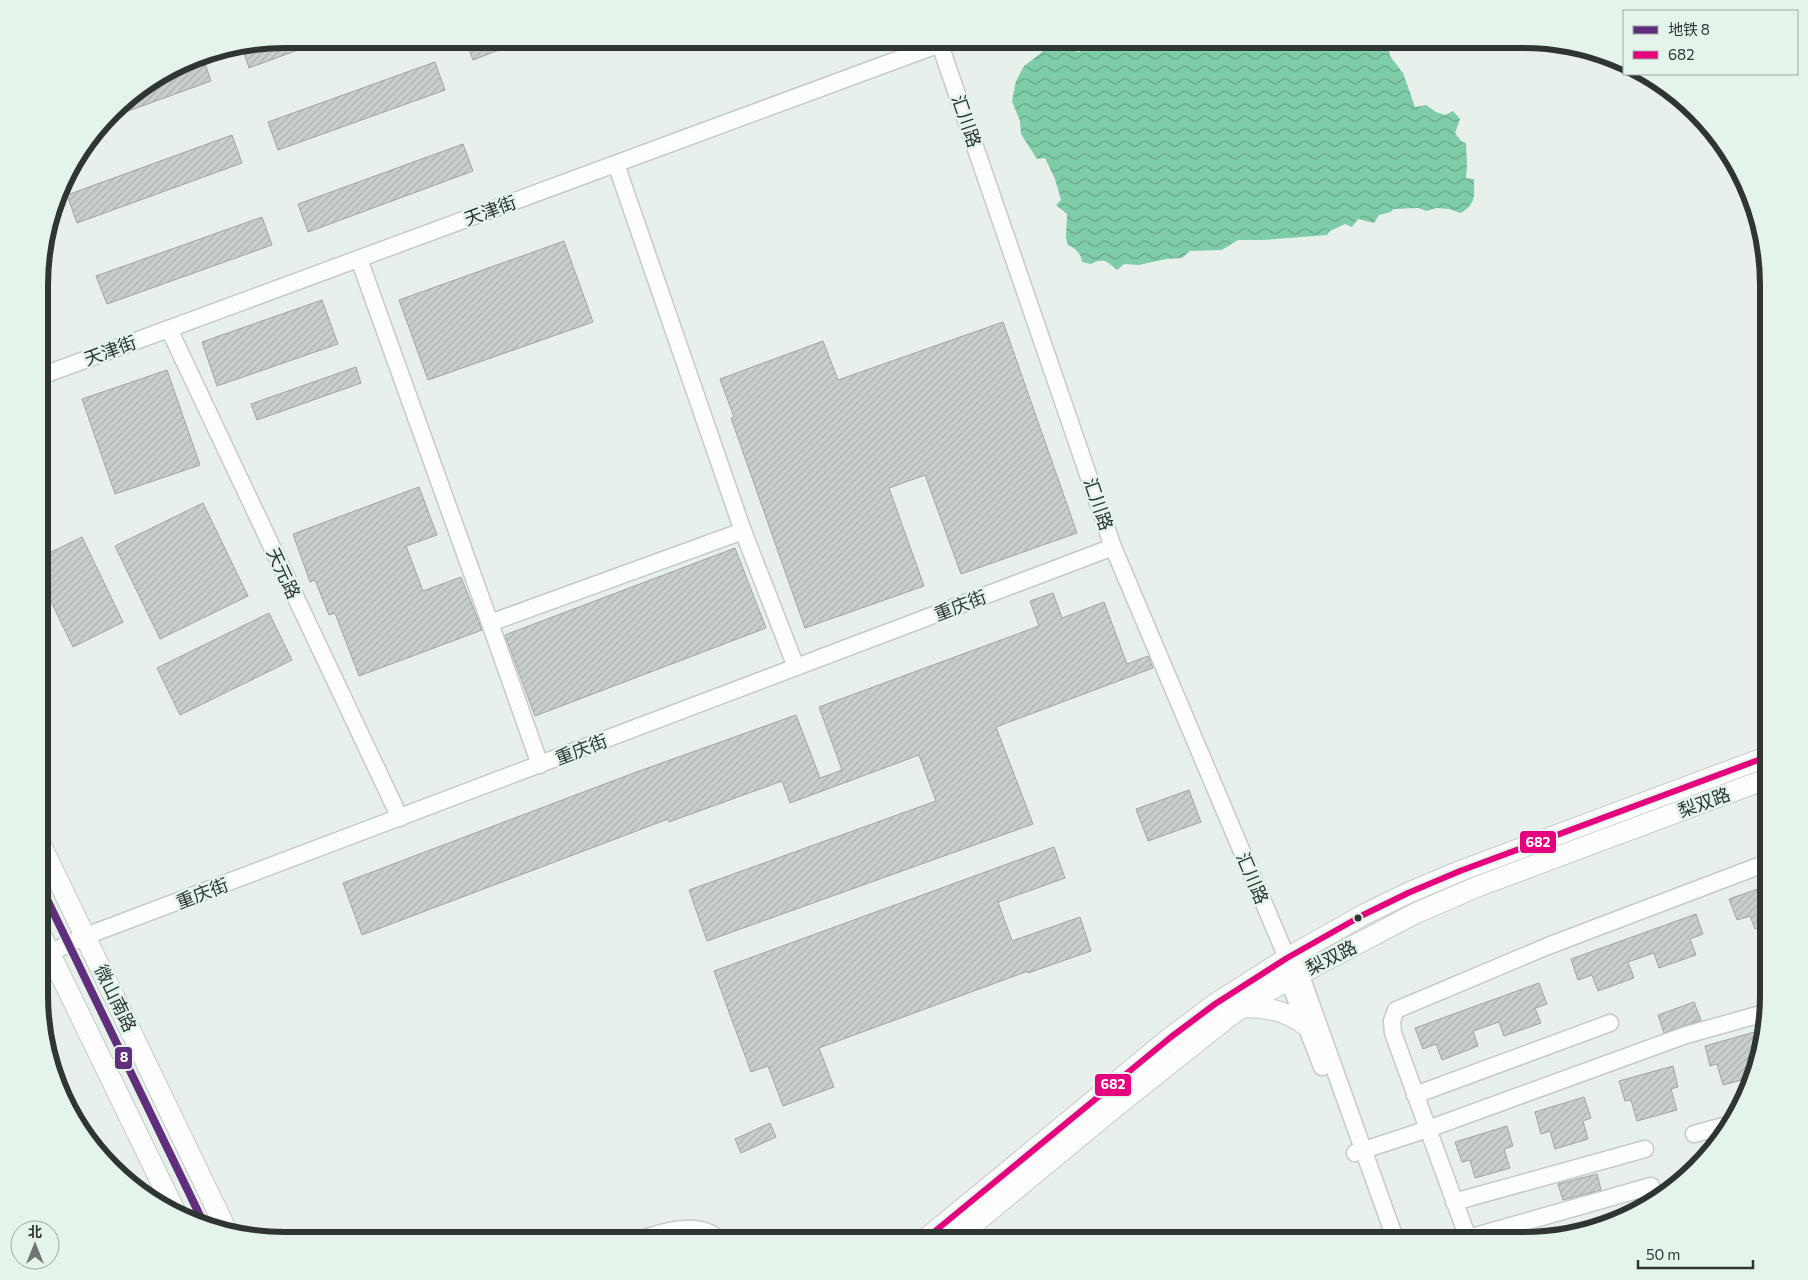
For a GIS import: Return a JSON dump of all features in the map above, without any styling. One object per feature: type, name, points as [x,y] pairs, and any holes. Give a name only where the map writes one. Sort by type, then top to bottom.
[{"type":"main road","name":"梨双路","points":[[964,1232],[1118,1104],[1235,1001],[1264,993],[1372,911],[1460,870],[1760,759]]},
{"type":"main road","name":"梨双路","points":[[934,1232],[1171,1037],[1235,1001],[1292,970],[1479,886],[1760,781]]},
{"type":"main road","name":"微山南路","points":[[48,859],[224,1224]]},
{"type":"main road","points":[[48,950],[172,1204]]},
{"type":"main road","points":[[1235,1001],[1283,1011],[1311,1022]]},
{"type":"street","name":"天津街","points":[[48,373],[616,164],[923,48]]},
{"type":"street","name":"汇川路","points":[[941,48],[1113,547],[1292,970],[1392,1232]]},
{"type":"street","points":[[616,164],[743,531],[796,668]]},
{"type":"street","points":[[359,259],[540,765]]},
{"type":"street","name":"天元路","points":[[169,329],[400,818]]},
{"type":"street","points":[[490,623],[743,531]]},
{"type":"street","name":"重庆街","points":[[48,943],[86,936],[1113,547]]},
{"type":"street","points":[[1466,1232],[1393,1033],[1392,1021],[1396,1010],[1548,946],[1760,865]]},
{"type":"street","name":"汇川路","points":[[1292,970],[1296,1001],[1311,1022]]},
{"type":"street","points":[[1264,993],[1296,1001]]},
{"type":"street","points":[[1360,1151],[1428,1129],[1686,1035],[1760,1014]]},
{"type":"street","points":[[1415,1095],[1610,1023]]},
{"type":"street","points":[[1694,1134],[1721,1127]]},
{"type":"street","points":[[1454,1202],[1645,1149]]},
{"type":"street","name":"汇川路","points":[[1360,1151],[1383,1232]]},
{"type":"street","points":[[1496,1232],[1652,1186]]},
{"type":"street","points":[[675,1232],[678,1228],[704,1232]]},
{"type":"water","points":[[1045,48],[1072,48],[1078,52],[1091,48],[1389,48],[1390,56],[1403,73],[1415,107],[1426,105],[1436,112],[1445,115],[1453,111],[1460,119],[1455,133],[1461,141],[1466,143],[1466,178],[1474,179],[1474,198],[1470,206],[1461,213],[1449,209],[1436,208],[1427,211],[1418,208],[1393,209],[1391,212],[1379,215],[1374,223],[1358,219],[1352,227],[1345,224],[1330,231],[1327,235],[1238,240],[1222,250],[1190,251],[1182,258],[1166,259],[1139,265],[1124,264],[1117,270],[1102,260],[1091,264],[1082,262],[1078,252],[1068,245],[1066,238],[1067,214],[1056,205],[1061,200],[1055,179],[1045,158],[1037,159],[1021,134],[1020,121],[1012,101],[1016,81],[1024,66]]},
{"type":"building","points":[[269,48],[303,48],[249,68],[243,51]]},
{"type":"building","points":[[468,48],[504,48],[473,60]]},
{"type":"building","points":[[204,62],[211,81],[120,114],[153,87]]},
{"type":"building","points":[[435,62],[445,90],[278,150],[268,122]]},
{"type":"building","points":[[232,135],[242,163],[77,223],[67,195]]},
{"type":"building","points":[[463,144],[473,171],[308,232],[298,204]]},
{"type":"building","points":[[262,217],[272,245],[107,304],[96,276]]},
{"type":"building","points":[[564,241],[593,322],[428,380],[399,300]]},
{"type":"building","points":[[322,300],[338,344],[217,386],[202,342]]},
{"type":"building","points":[[1003,322],[1077,533],[961,574],[925,475],[889,488],[924,586],[805,628],[731,418],[734,417],[720,379],[823,341],[838,380]]},
{"type":"building","points":[[356,367],[361,383],[257,420],[251,404]]},
{"type":"building","points":[[167,370],[200,465],[115,494],[82,399]]},
{"type":"building","points":[[419,487],[437,535],[406,546],[423,591],[461,577],[482,630],[359,676],[335,613],[329,615],[315,580],[310,582],[293,534]]},
{"type":"building","points":[[203,503],[248,596],[160,639],[115,546]]},
{"type":"building","points":[[82,537],[123,622],[73,647],[48,595],[48,554]]},
{"type":"building","points":[[735,548],[766,628],[535,716],[505,635]]},
{"type":"building","points":[[1053,593],[1062,618],[1104,602],[1127,664],[1148,656],[1153,668],[996,727],[1033,824],[707,941],[689,890],[936,801],[919,755],[790,803],[782,781],[669,822],[668,819],[362,935],[343,883],[631,774],[796,715],[820,778],[842,770],[819,707],[1039,626],[1030,601]]},
{"type":"building","points":[[269,613],[292,660],[180,715],[157,668]]},
{"type":"building","points":[[1189,790],[1201,822],[1148,841],[1136,809]]},
{"type":"building","points":[[1054,847],[1065,878],[998,902],[1012,941],[1080,917],[1091,951],[1028,973],[1028,971],[819,1048],[834,1087],[783,1106],[768,1066],[751,1072],[714,971]]},
{"type":"building","points":[[1760,888],[1760,927],[1755,929],[1750,916],[1737,920],[1729,899]]},
{"type":"building","points":[[1696,914],[1703,934],[1690,939],[1696,955],[1659,968],[1654,953],[1628,962],[1634,978],[1598,991],[1592,975],[1578,980],[1571,959]]},
{"type":"building","points":[[1539,983],[1547,1004],[1535,1008],[1541,1023],[1504,1036],[1499,1022],[1473,1031],[1478,1046],[1442,1060],[1436,1044],[1423,1049],[1415,1028]]},
{"type":"building","points":[[1694,1002],[1701,1020],[1664,1033],[1658,1015]]},
{"type":"building","points":[[1757,1031],[1745,1079],[1723,1085],[1717,1064],[1710,1066],[1705,1046]]},
{"type":"building","points":[[1673,1066],[1678,1087],[1671,1089],[1677,1110],[1637,1121],[1631,1100],[1625,1101],[1619,1081]]},
{"type":"building","points":[[1584,1097],[1591,1118],[1583,1121],[1588,1139],[1555,1149],[1550,1131],[1541,1134],[1535,1112]]},
{"type":"building","points":[[770,1123],[776,1137],[741,1153],[735,1139]]},
{"type":"building","points":[[1507,1126],[1513,1146],[1504,1149],[1510,1168],[1475,1178],[1470,1160],[1462,1162],[1455,1142]]},
{"type":"building","points":[[1597,1174],[1601,1190],[1563,1200],[1558,1184]]},
{"type":"metro line","name":"8","points":[[48,901],[201,1217]]},
{"type":"transit line","name":"682","points":[[934,1232],[1171,1037],[1215,1004],[1287,958],[1363,915],[1460,871],[1760,759]]}]
